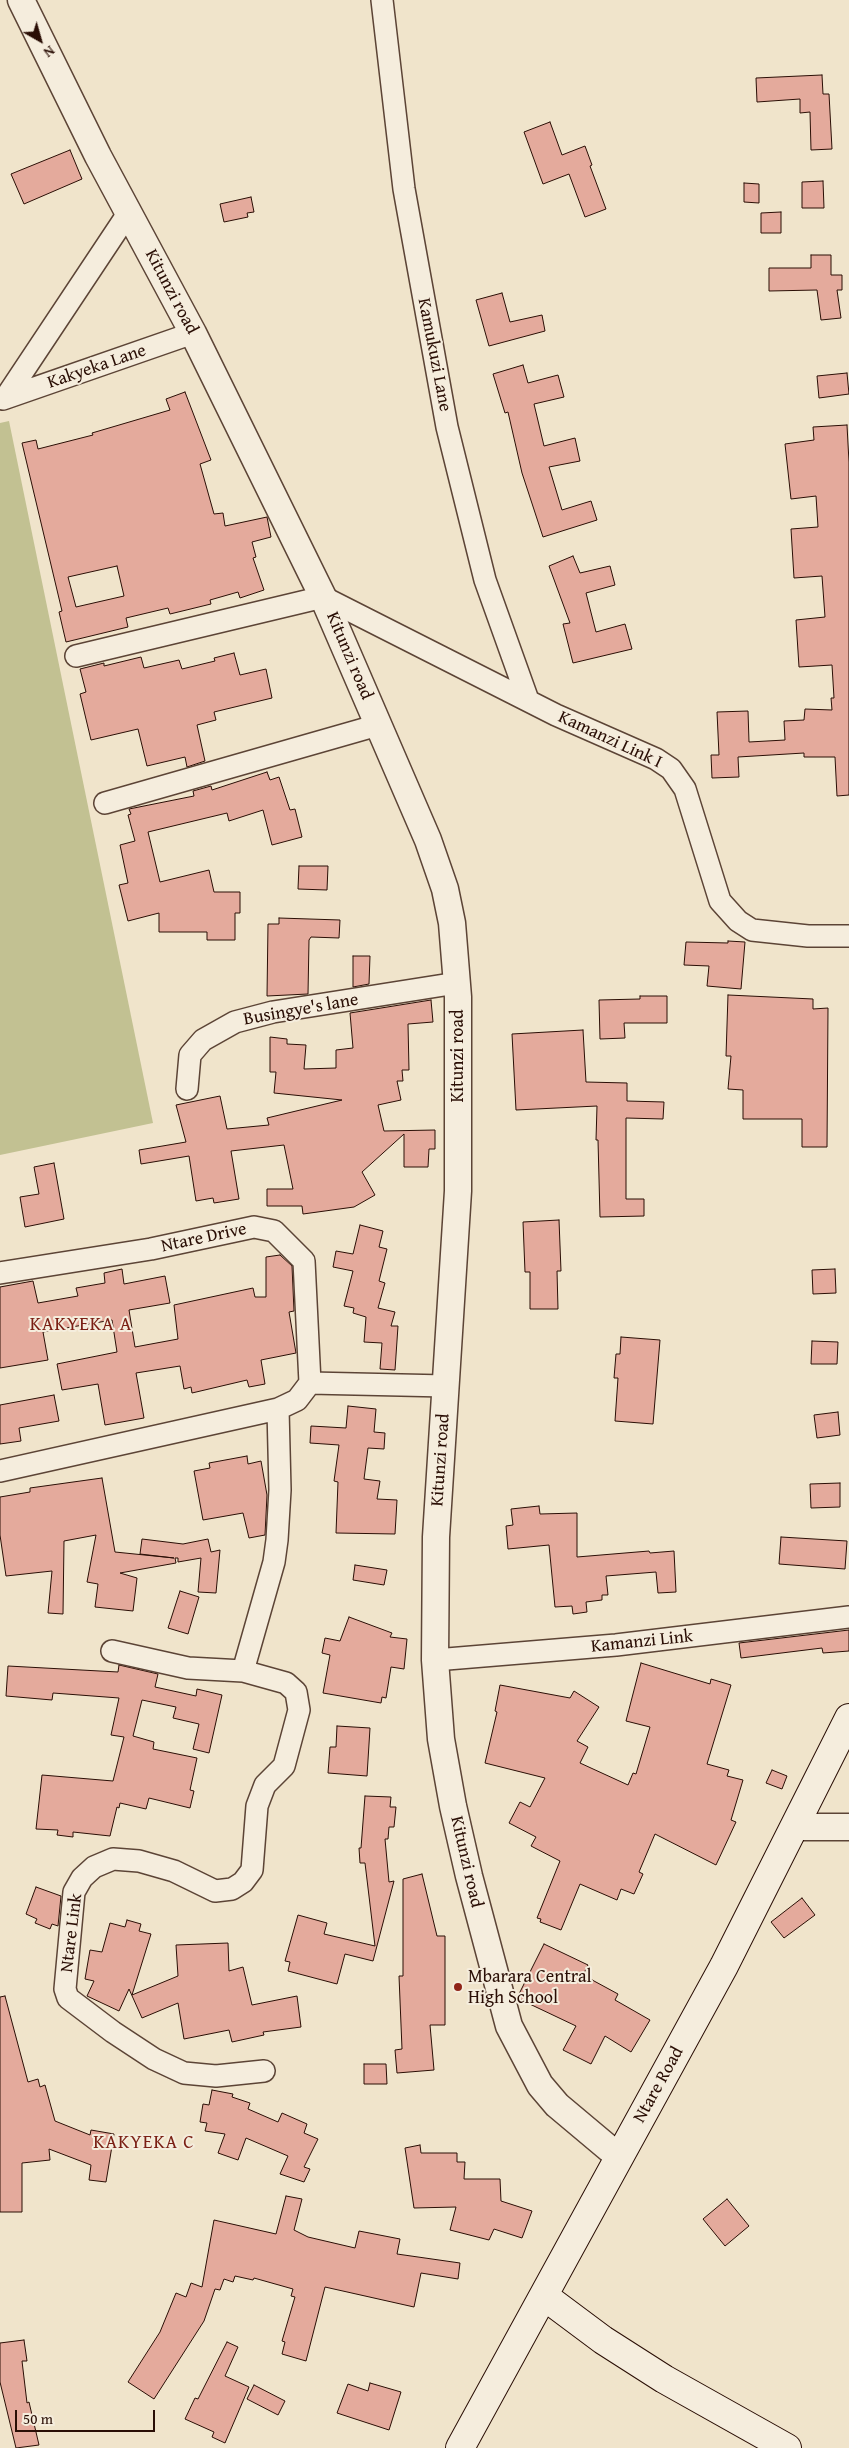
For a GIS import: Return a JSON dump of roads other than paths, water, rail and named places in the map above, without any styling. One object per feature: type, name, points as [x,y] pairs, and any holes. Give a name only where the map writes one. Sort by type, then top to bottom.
[{"type":"main road","name":"Ntare Road","points":[[460,2448],[724,1966],[796,1827],[849,1718]]},
{"type":"main road","points":[[544,2296],[603,2340],[664,2379],[787,2448]]},
{"type":"street","name":"Kitunzi road","points":[[21,0],[98,156],[193,333],[323,597],[428,840],[445,889],[452,924],[457,983],[458,1191],[436,1537],[435,1660],[441,1739],[453,1806],[487,1951],[509,2026],[540,2086],[557,2105],[620,2157]]},
{"type":"street","name":"Kamukuzi Lane","points":[[382,0],[404,189],[447,427],[485,580],[528,700]]},
{"type":"street","points":[[3,398],[129,212]]},
{"type":"street","name":"Kakyeka Lane","points":[[3,398],[193,333]]},
{"type":"street","points":[[76,656],[323,597]]},
{"type":"street","name":"Kamanzi Link I","points":[[323,597],[528,700],[656,759],[671,769],[685,789],[720,901],[738,921],[752,930],[774,933],[849,936]]},
{"type":"street","points":[[105,803],[378,725]]},
{"type":"street","name":"Busingye's lane","points":[[187,1089],[190,1055],[204,1040],[235,1022],[273,1012],[457,983]]},
{"type":"street","name":"Ntare Drive","points":[[0,1272],[151,1249],[254,1227],[274,1231],[304,1261],[310,1383]]},
{"type":"street","points":[[0,1471],[278,1409],[298,1400],[310,1383],[446,1386]]},
{"type":"street","points":[[243,1671],[274,1562],[277,1540],[280,1490],[278,1409]]},
{"type":"street","name":"Kamanzi Link","points":[[435,1660],[616,1645],[849,1617]]},
{"type":"street","name":"Ntare Link","points":[[112,1651],[188,1668],[243,1671],[286,1683],[296,1692],[299,1710],[284,1766],[265,1785],[257,1806],[252,1870],[243,1882],[232,1889],[215,1891],[174,1871],[139,1861],[113,1859],[94,1867],[82,1878],[74,1892],[65,1989],[68,1998],[112,2032],[154,2060],[184,2073],[216,2076],[264,2071]]},
{"type":"street","points":[[796,1827],[849,1828]]},
{"type":"place","name":"Mbarara Central High School","points":[[458,1987]]},
{"type":"district","name":"KAKYEKA A","points":[[81,1325]]},
{"type":"district","name":"KAKYEKA C","points":[[144,2143]]}]
